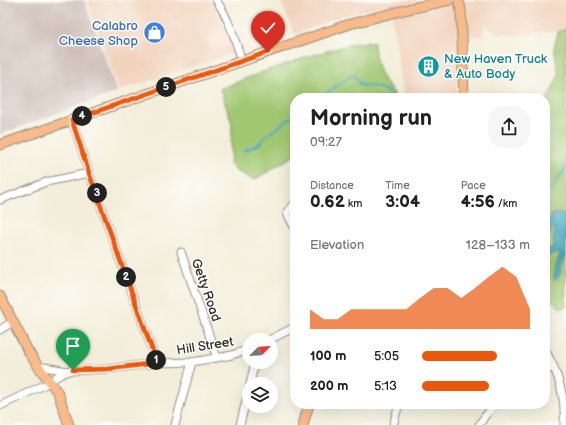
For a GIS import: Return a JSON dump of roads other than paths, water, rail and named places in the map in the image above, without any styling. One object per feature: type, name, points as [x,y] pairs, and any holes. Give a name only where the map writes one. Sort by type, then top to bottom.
[{"type":"main road","points":[[0,145],[350,24],[450,0]]},
{"type":"main road","points":[[459,0],[462,23],[464,93]]},
{"type":"main road","points":[[0,296],[28,351],[61,398],[69,425]]},
{"type":"main road","points":[[303,425],[308,409]]},
{"type":"street","points":[[216,0],[228,20],[242,61]]},
{"type":"street","points":[[72,120],[89,173],[157,363]]},
{"type":"street","points":[[0,200],[46,182],[89,173]]},
{"type":"street","points":[[290,209],[287,213],[290,219]]},
{"type":"street","name":"Getty Road","points":[[181,252],[216,358]]},
{"type":"street","points":[[0,330],[12,322]]},
{"type":"street","points":[[278,336],[290,330]]},
{"type":"street","name":"Hill Street","points":[[38,366],[68,371],[108,369],[157,363],[192,362],[232,355],[242,351]]},
{"type":"street","points":[[550,359],[558,378],[563,396],[565,414],[564,425]]},
{"type":"street","points":[[175,425],[192,362]]},
{"type":"street","points":[[550,369],[554,367]]},
{"type":"street","name":"Hill Street","points":[[0,406],[44,385],[68,371]]},
{"type":"street","points":[[394,425],[398,409]]},
{"type":"street","points":[[479,425],[491,409]]},
{"type":"street","points":[[240,425],[243,413]]},
{"type":"water","points":[[566,211],[566,255],[559,277],[554,280],[560,254],[558,252],[550,255],[550,248],[553,247],[554,244],[553,239],[556,226],[550,234],[550,219],[553,214],[558,213],[564,215]]},
{"type":"waterway","points":[[327,93],[351,76],[354,76],[360,85],[379,88],[389,93]]},
{"type":"waterway","points":[[244,151],[259,144],[267,135],[290,119]]},
{"type":"waterway","points":[[550,191],[566,167]]},
{"type":"place","name":"Calabro Cheese Shop","points":[[154,33]]},
{"type":"place","name":"New Haven Truck & Auto Body","points":[[428,66]]}]
